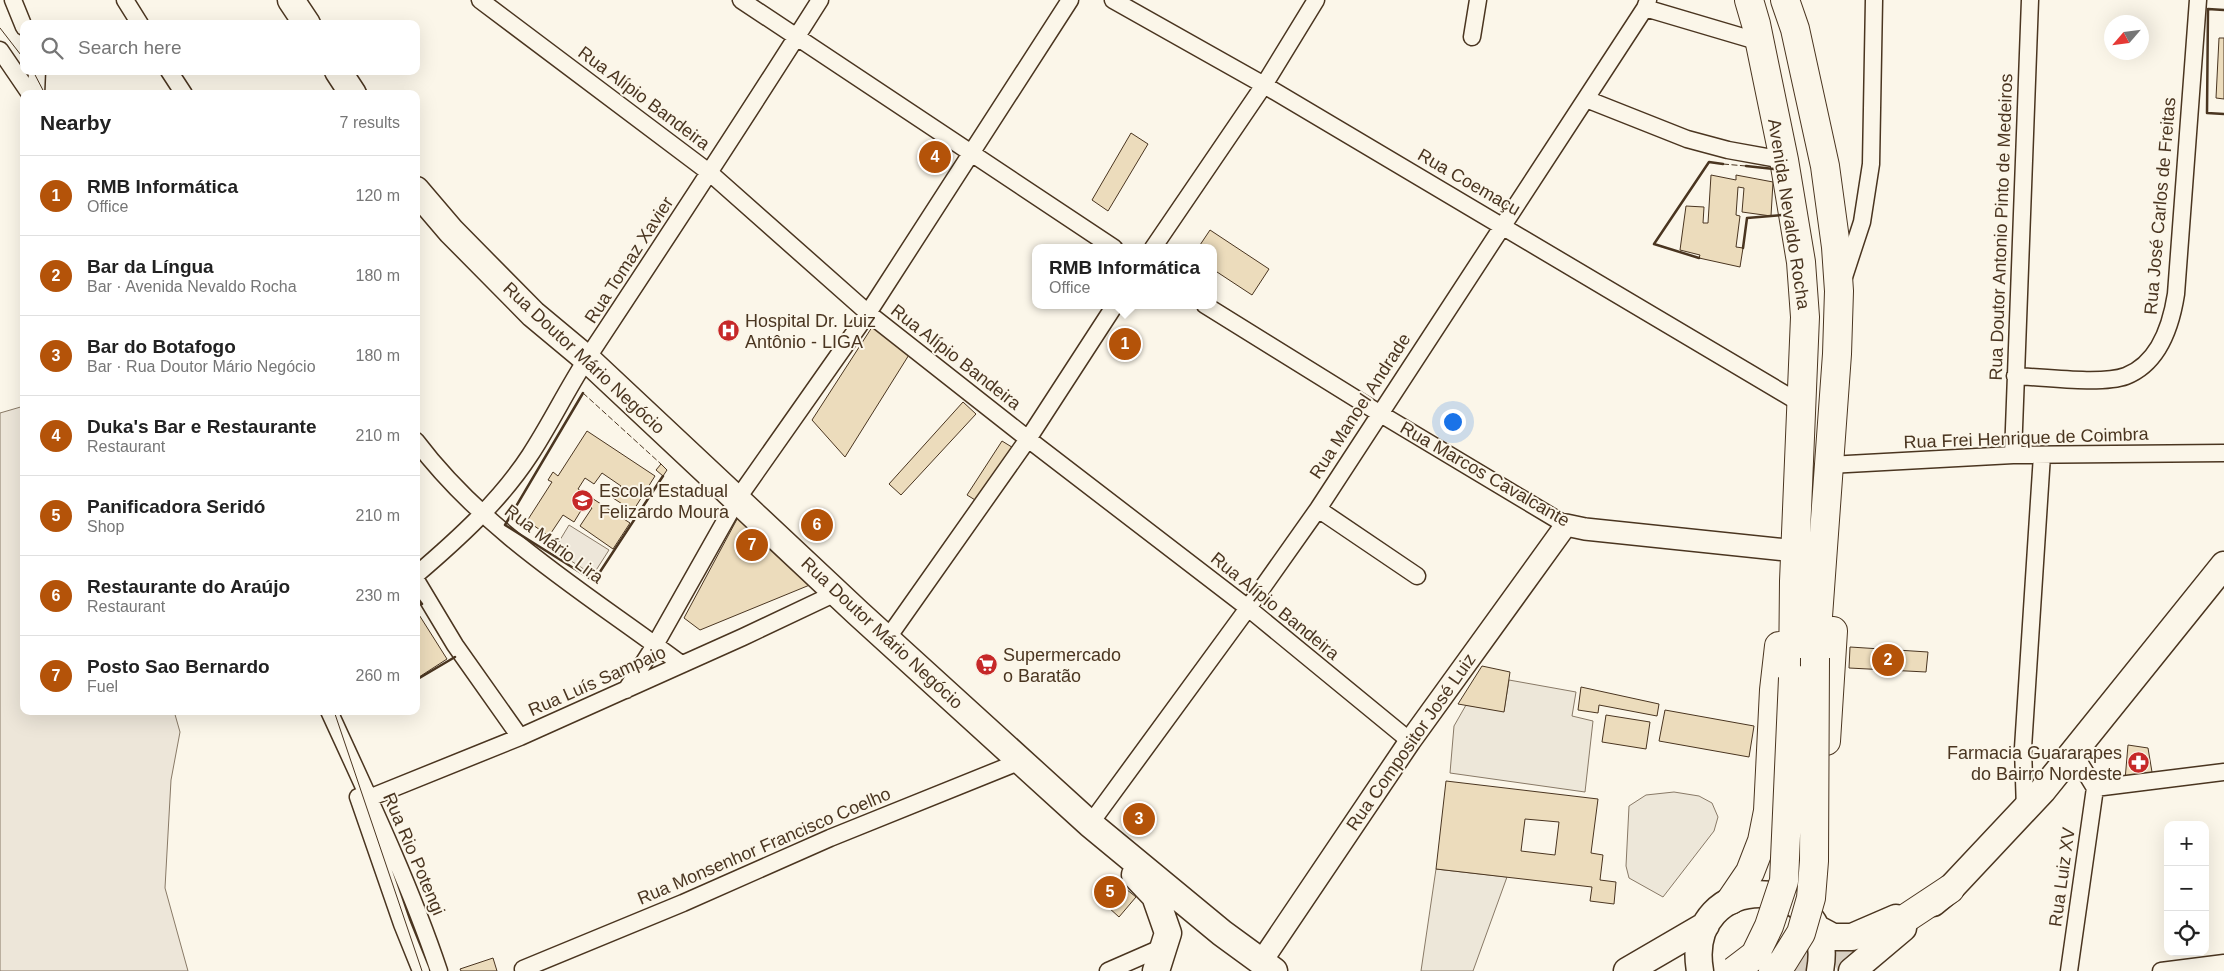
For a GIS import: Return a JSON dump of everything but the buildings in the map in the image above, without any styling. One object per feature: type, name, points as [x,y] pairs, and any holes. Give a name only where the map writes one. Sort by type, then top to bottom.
[{"type":"highway","name":"Avenida Nevaldo Rocha","points":[[1749,0],[1760,42],[1784,160],[1800,262],[1805,317],[1794,581]]},
{"type":"highway","name":"Avenida Nevaldo Rocha","points":[[1773,971],[1783,962],[1801,934],[1811,898],[1814,861],[1815,658],[1838,354],[1839,290],[1836,247],[1824,166],[1795,29],[1785,0]]},
{"type":"highway","points":[[1816,926],[1823,873],[1824,771],[1837,588],[1826,513]]},
{"type":"highway","points":[[1734,971],[1755,955],[1769,926],[1784,881],[1793,678],[1794,581]]},
{"type":"highway","points":[[1731,900],[1750,872],[1762,841],[1768,811],[1774,690],[1780,636],[1794,581]]},
{"type":"highway","points":[[1876,938],[1950,889]]},
{"type":"main road","points":[[291,0],[304,20]]},
{"type":"main road","points":[[341,75],[350,90]]},
{"type":"main road","name":"Rua Doutor Mário Negócio","points":[[420,195],[451,231],[533,314],[587,359],[887,639],[1090,824],[1267,966]]},
{"type":"main road","points":[[1852,971],[1950,889],[2024,810],[2224,565]]},
{"type":"main road","name":"Rua Doutor Mário Negócio","points":[[1090,824],[1110,850],[1155,896],[1168,933],[1159,959]]},
{"type":"main road","points":[[1700,971],[1698,957],[1700,940],[1706,925],[1716,911],[1731,900],[1749,894],[1768,893],[1786,898],[1802,909],[1816,926],[1833,937],[1852,937],[1880,926],[1950,889]]},
{"type":"main road","points":[[1628,971],[1706,925]]},
{"type":"main road","points":[[1816,926],[1823,954],[1820,971]]},
{"type":"street","points":[[13,0],[21,20]]},
{"type":"street","points":[[125,0],[138,20]]},
{"type":"street","name":"Rua Alípio Bandeira","points":[[480,0],[710,173],[868,313],[1248,608],[1410,741]]},
{"type":"street","points":[[741,0],[1108,244]]},
{"type":"street","name":"Rua Tomaz Xavier","points":[[420,571],[482,514],[530,456],[587,359],[710,173],[820,0]]},
{"type":"street","points":[[626,690],[655,645],[738,498],[868,313],[1070,0]]},
{"type":"street","name":"Rua Coemaçu","points":[[1113,0],[1264,85],[1502,224],[1800,403]]},
{"type":"street","points":[[1156,244],[1264,85],[1316,0]]},
{"type":"street","points":[[1472,37],[1478,0]]},
{"type":"street","name":"Avenida Nevaldo Rocha","points":[[1839,290],[1862,222],[1868,194],[1871,164],[1874,0]]},
{"type":"street","name":"Rua Doutor Antonio Pinto de Medeiros","points":[[2013,455],[2030,0]]},
{"type":"street","name":"Rua José Carlos de Freitas","points":[[2015,376],[2104,380],[2126,376],[2146,362],[2161,344],[2172,320],[2176,294],[2198,0]]},
{"type":"street","points":[[1647,4],[1760,42]]},
{"type":"street","name":"Rua Manoel Andrade","points":[[1090,824],[1318,509],[1647,4]]},
{"type":"street","points":[[0,50],[27,90]]},
{"type":"street","points":[[36,90],[37,75]]},
{"type":"street","points":[[172,75],[182,90]]},
{"type":"street","points":[[1586,99],[1687,139],[1728,150],[1784,160]]},
{"type":"street","points":[[887,639],[1028,439],[1112,309]]},
{"type":"street","name":"Rua Marcos Cavalcante","points":[[1211,309],[1379,413],[1566,525],[1585,529],[1796,551]]},
{"type":"street","name":"Rua Mário Lira","points":[[420,446],[450,483],[482,514],[518,544],[681,664]]},
{"type":"street","name":"Rua Frei Henrique de Coimbra","points":[[1829,465],[2013,455],[2224,454]]},
{"type":"street","points":[[2024,810],[2023,748],[2042,455]]},
{"type":"street","points":[[1318,509],[1417,576]]},
{"type":"street","name":"Rua Compositor José Luiz","points":[[1267,966],[1410,741],[1566,525]]},
{"type":"street","points":[[420,587],[455,645],[520,737]]},
{"type":"street","name":"Rua Luís Sampaio","points":[[369,798],[520,737],[838,592]]},
{"type":"street","name":"Rua Rio Potengi","points":[[330,715],[369,798],[429,942],[439,971]]},
{"type":"street","points":[[2073,752],[2095,788],[2224,772]]},
{"type":"street","name":"Rua Rio Potengi","points":[[348,753],[352,780],[402,924],[421,971]]},
{"type":"street","name":"Rua Monsenhor Francisco Coelho","points":[[523,969],[682,903],[830,838],[1021,761]]},
{"type":"street","name":"Rua Luiz XV","points":[[2069,971],[2095,788]]},
{"type":"street","points":[[1108,971],[1159,959]]},
{"type":"street","points":[[2161,971],[2224,963]]},
{"type":"shaded area","points":[[20,407],[20,715],[175,715],[180,732],[171,780],[165,888],[188,971],[0,971],[0,413]]},
{"type":"shaded area","points":[[569,525],[609,550],[593,575],[554,550]]},
{"type":"shaded area","points":[[1509,680],[1576,692],[1572,716],[1593,721],[1585,792],[1450,773],[1454,726],[1466,705],[1504,711]]},
{"type":"shaded area","points":[[1674,792],[1699,796],[1712,803],[1718,817],[1714,831],[1663,897],[1629,878],[1626,866],[1629,806],[1646,795]]},
{"type":"shaded area","points":[[1436,869],[1507,877],[1473,971],[1421,971]]},
{"type":"tunnel","points":[[1793,971],[1841,954],[1876,938]]},
{"type":"tram line","points":[[0,28],[20,54]]},
{"type":"tram line","points":[[35,75],[43,90]]},
{"type":"tram line","points":[[335,715],[422,971]]},
{"type":"fence","points":[[1723,164],[1746,166]]},
{"type":"fence","points":[[583,393],[661,464]]},
{"type":"wall","points":[[2224,10],[2208,9],[2207,113],[2224,114]]},
{"type":"wall","points":[[1699,258],[1654,244],[1709,162],[1723,164]]},
{"type":"wall","points":[[1746,166],[1774,169]]},
{"type":"wall","points":[[1743,248],[1747,218],[1782,215]]},
{"type":"wall","points":[[583,393],[505,525],[594,581],[663,476]]},
{"type":"wall","points":[[420,678],[455,657]]},
{"type":"place","name":"Duka's Bar e Restaurante","points":[[935,157]]},
{"type":"place","name":"Hospital Dr. Luiz Antônio - LIGA","points":[[729,331]]},
{"type":"place","name":"RMB Informática","points":[[1125,344]]},
{"type":"place","name":"Escola Estadual Felizardo Moura","points":[[583,501]]},
{"type":"place","name":"Restaurante do Araújo","points":[[817,525]]},
{"type":"place","name":"Posto Sao Bernardo","points":[[752,545]]},
{"type":"place","name":"Bar da Língua","points":[[1888,660]]},
{"type":"place","name":"Supermercado o Baratão","points":[[987,665]]},
{"type":"place","name":"Farmacia Guararapes do Bairro Nordeste","points":[[2138,763]]},
{"type":"place","name":"Bar do Botafogo","points":[[1139,819]]},
{"type":"place","name":"Panificadora Seridó","points":[[1110,892]]}]
